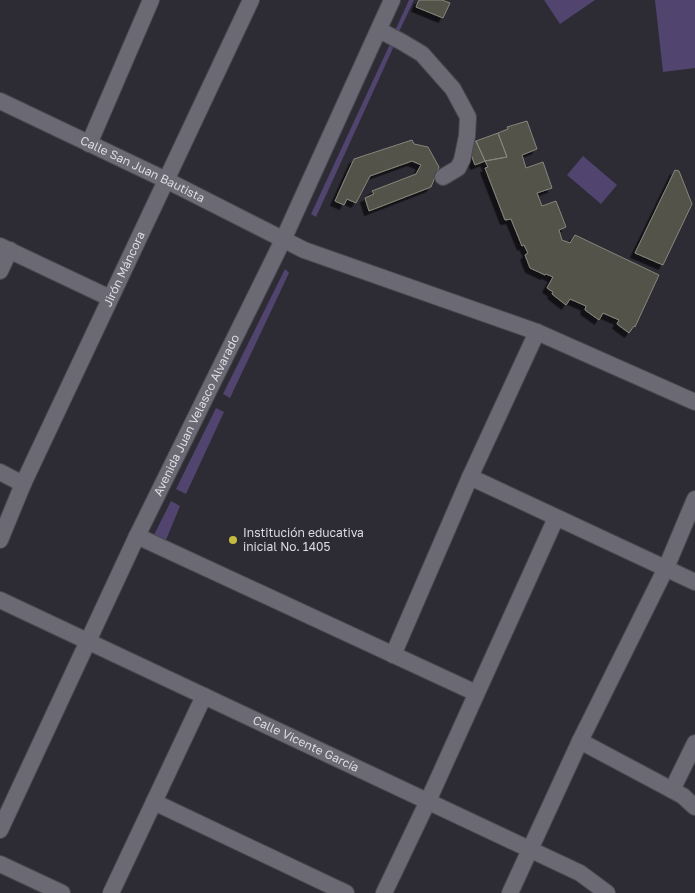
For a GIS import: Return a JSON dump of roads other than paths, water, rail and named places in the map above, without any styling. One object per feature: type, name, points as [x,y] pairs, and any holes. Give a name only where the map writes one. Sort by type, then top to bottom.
[{"type":"street","points":[[89,144],[151,0]]},
{"type":"street","name":"Jirón Máncora","points":[[0,540],[23,484],[251,0]]},
{"type":"street","name":"Avenida Juan Velasco Alvarado","points":[[0,830],[137,536],[283,240],[379,30],[390,1]]},
{"type":"street","points":[[379,30],[422,54],[454,89],[468,117],[468,136],[462,160],[458,168],[443,177]]},
{"type":"street","name":"Calle San Juan Bautista","points":[[0,101],[166,180],[304,250],[536,332],[695,402]]},
{"type":"street","points":[[0,271],[5,248],[110,298]]},
{"type":"street","points":[[393,655],[470,477],[536,332]]},
{"type":"street","points":[[0,472],[23,484]]},
{"type":"street","points":[[470,477],[695,582]]},
{"type":"street","points":[[510,893],[580,740],[666,568],[695,499]]},
{"type":"street","points":[[384,893],[428,801],[556,518]]},
{"type":"street","points":[[137,536],[476,693]]},
{"type":"street","name":"Calle Vicente García","points":[[0,600],[580,873],[607,893]]},
{"type":"street","points":[[111,893],[204,696]]},
{"type":"street","points":[[580,740],[683,796],[695,807]]},
{"type":"street","points":[[672,790],[695,743]]},
{"type":"street","points":[[154,802],[346,893]]},
{"type":"street","points":[[0,864],[62,893]]},
{"type":"place","name":"Institución educativa inicial No. 1405","points":[[233,540]]}]
